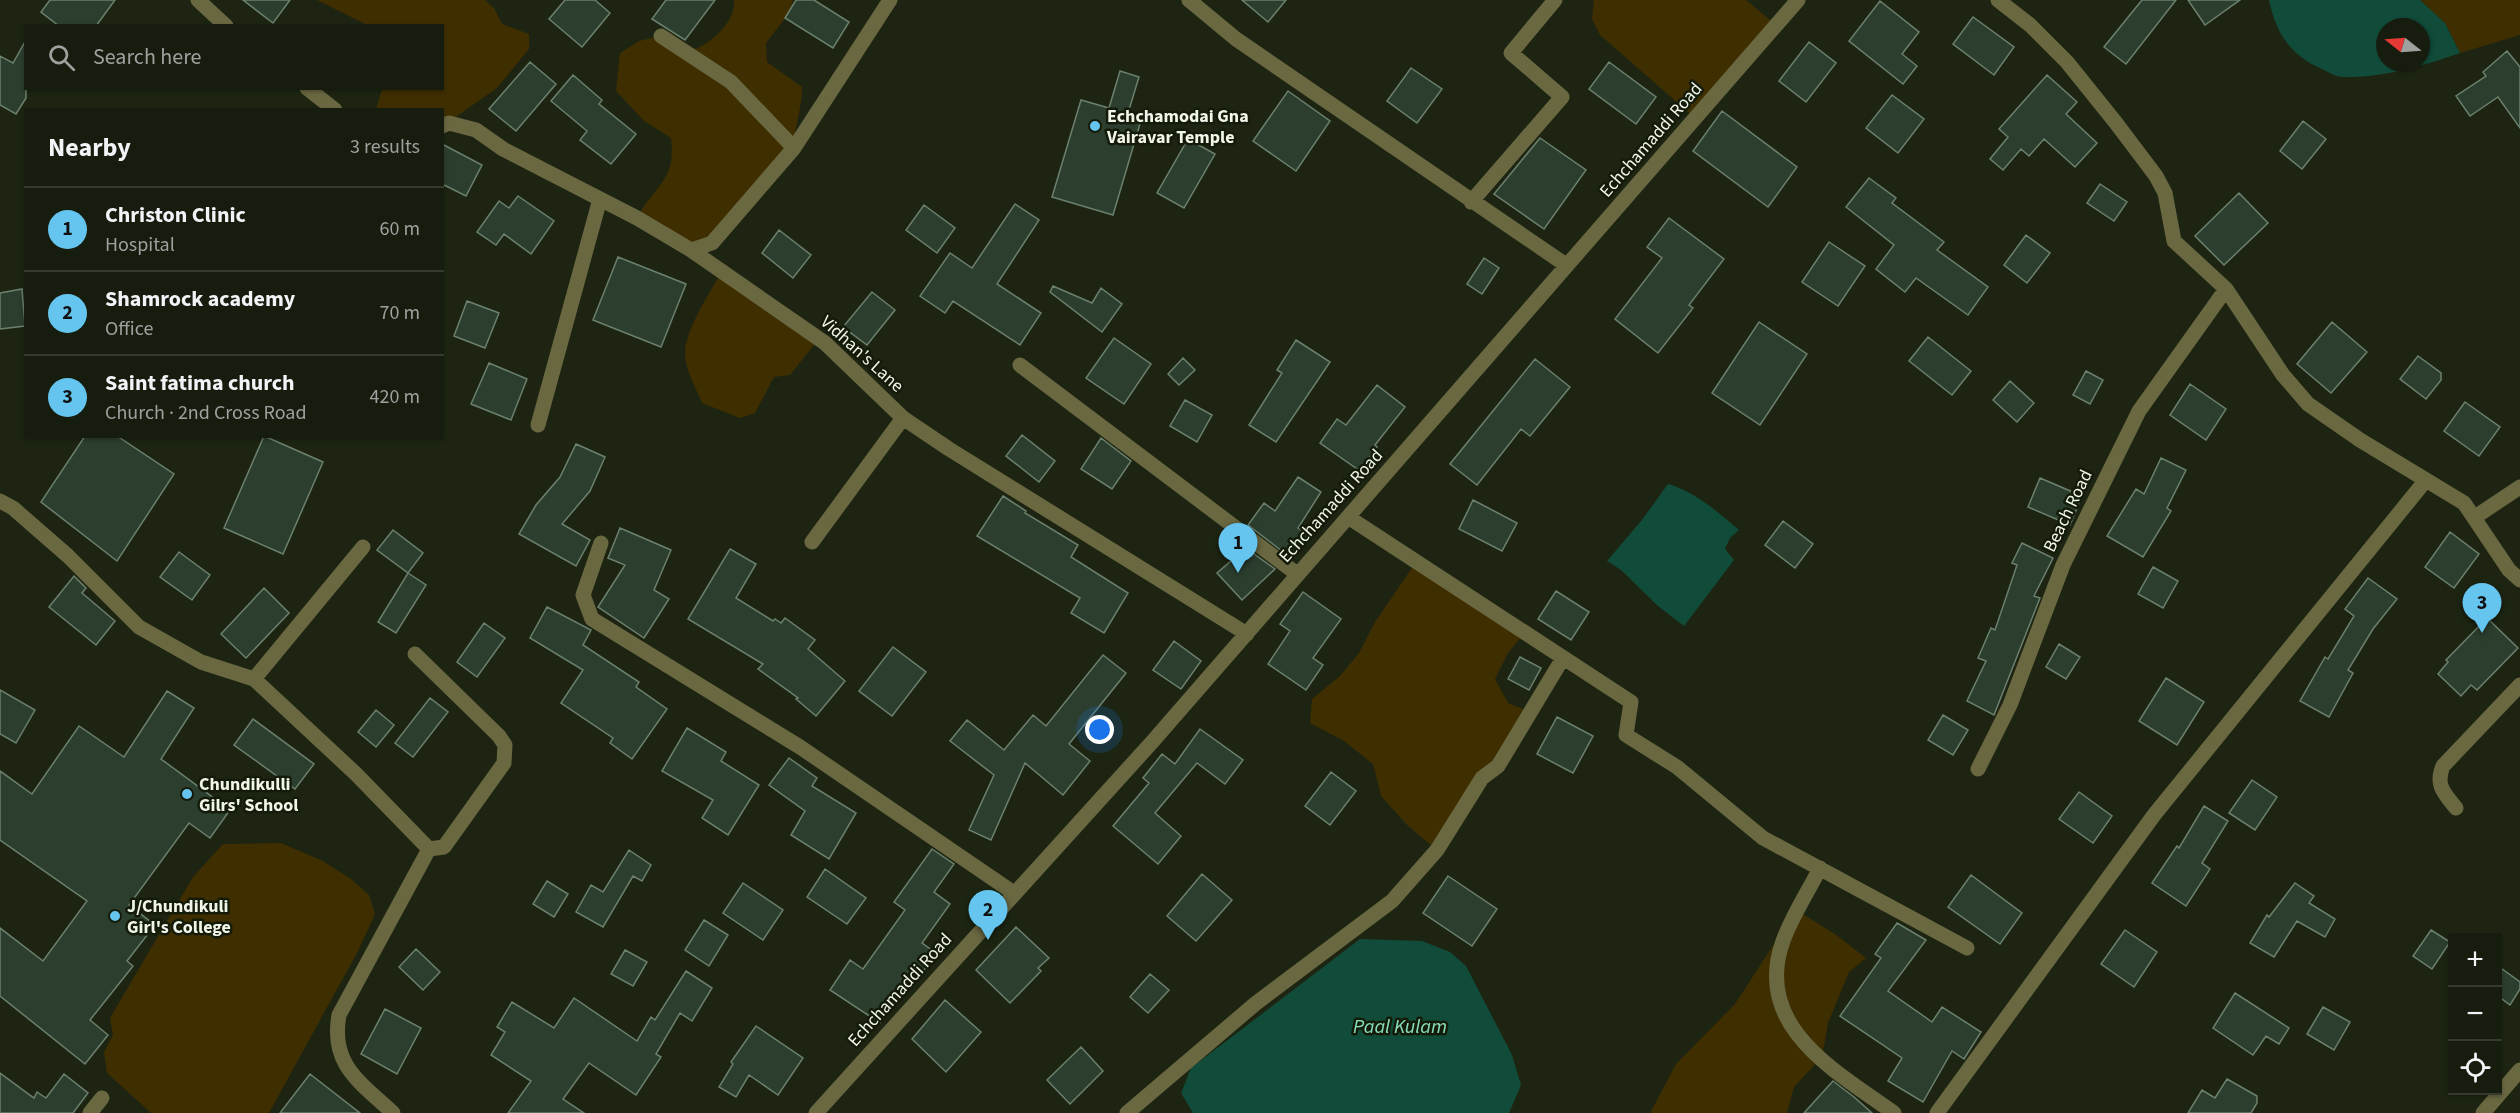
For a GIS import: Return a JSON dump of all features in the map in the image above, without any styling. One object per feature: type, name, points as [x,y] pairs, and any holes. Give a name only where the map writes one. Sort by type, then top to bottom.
[{"type":"street","points":[[198,0],[224,24]]},
{"type":"street","points":[[691,250],[712,243],[794,148],[890,0]]},
{"type":"street","points":[[1189,0],[1236,39],[1566,266]]},
{"type":"street","points":[[1471,202],[1562,97],[1511,53],[1555,0]]},
{"type":"street","name":"Echchamaddi Road","points":[[816,1113],[1247,634],[1297,573],[1798,0]]},
{"type":"street","points":[[1998,0],[2030,26],[2067,62],[2116,123],[2156,176],[2165,193],[2174,241],[2226,289],[2283,375],[2308,404],[2464,503],[2509,570],[2520,580]]},
{"type":"street","points":[[661,36],[731,82],[794,148]]},
{"type":"street","points":[[310,90],[332,108]]},
{"type":"street","name":"Vidhan's Lane","points":[[444,125],[449,123],[476,130],[503,149],[600,199],[691,250],[825,343],[903,418],[1247,634]]},
{"type":"street","points":[[538,426],[600,199]]},
{"type":"street","name":"Beach Road","points":[[1978,769],[2010,705],[2063,566],[2139,411],[2226,289]]},
{"type":"street","points":[[1020,365],[1297,573]]},
{"type":"street","points":[[812,542],[903,418]]},
{"type":"street","points":[[1937,1113],[2154,815],[2426,480]]},
{"type":"street","points":[[2475,517],[2520,487]]},
{"type":"street","points":[[0,501],[14,508],[68,556],[139,627],[201,662],[254,679],[429,849]]},
{"type":"street","points":[[1348,517],[1631,702],[1626,735],[1677,767],[1763,838],[1966,948]]},
{"type":"street","points":[[601,543],[583,595],[592,619],[800,747],[1014,893]]},
{"type":"street","points":[[254,679],[363,547]]},
{"type":"street","points":[[415,654],[499,736],[505,745],[504,763],[444,847],[429,849]]},
{"type":"street","points":[[1127,1113],[1255,1004],[1392,901],[1437,850],[1482,778],[1498,766],[1563,658]]},
{"type":"street","points":[[2456,808],[2441,788],[2438,778],[2443,766],[2520,685]]},
{"type":"street","points":[[393,1113],[359,1081],[340,1056],[335,1037],[339,1016],[429,849]]},
{"type":"street","points":[[1820,868],[1782,942],[1776,981],[1779,993],[1790,1026],[1808,1049],[1894,1113]]},
{"type":"street","points":[[2482,1113],[2520,1070]]},
{"type":"street","points":[[90,1113],[102,1098]]},
{"type":"shaded area","points":[[317,0],[485,0],[494,8],[502,24],[529,34],[529,49],[497,88],[444,125],[444,108],[376,108],[382,90],[444,90],[444,24],[365,24]]},
{"type":"shaded area","points":[[734,0],[793,0],[789,13],[766,43],[767,62],[802,87],[794,148],[712,243],[691,250],[637,218],[667,173],[672,153],[671,138],[644,121],[616,91],[620,53],[639,41],[661,36],[687,52],[695,50],[711,40],[726,25],[734,8]]},
{"type":"shaded area","points":[[1594,0],[1746,0],[1776,25],[1695,118],[1600,35],[1592,19]]},
{"type":"shaded area","points":[[2420,0],[2520,0],[2520,35],[2460,53],[2445,23]]},
{"type":"shaded area","points":[[722,271],[819,339],[790,375],[774,377],[755,413],[740,418],[702,403],[685,360],[689,334]]},
{"type":"shaded area","points":[[1416,562],[1524,633],[1508,653],[1495,679],[1508,703],[1530,712],[1437,850],[1408,826],[1381,796],[1373,764],[1344,741],[1310,723],[1312,699],[1340,676],[1359,653],[1375,622]]},
{"type":"shaded area","points":[[281,843],[323,861],[351,879],[369,895],[375,914],[358,951],[269,1113],[151,1113],[107,1073],[104,1052],[113,1035],[110,1018],[193,877],[223,844]]},
{"type":"shaded area","points":[[1796,910],[1835,934],[1866,958],[1849,972],[1828,1023],[1822,1057],[1794,1087],[1787,1113],[1650,1113],[1676,1064],[1735,1004]]},
{"type":"water","points":[[2269,0],[2420,0],[2445,23],[2460,53],[2430,63],[2430,18],[2376,18],[2376,72],[2393,72],[2373,76],[2340,77],[2301,57],[2286,42],[2276,23]]},
{"type":"water","points":[[1668,484],[1697,497],[1739,530],[1730,538],[1725,549],[1734,560],[1684,626],[1658,606],[1621,570],[1607,561],[1642,520]]},
{"type":"water","name":"Paal Kulam","points":[[1360,939],[1422,941],[1450,952],[1466,966],[1512,1055],[1521,1085],[1509,1113],[1193,1113],[1181,1093],[1191,1068]]},
{"type":"building","points":[[50,0],[115,0],[97,24],[56,24],[41,12]]},
{"type":"building","points":[[243,0],[290,0],[273,23]]},
{"type":"building","points":[[565,0],[595,0],[610,13],[582,47],[549,19]]},
{"type":"building","points":[[666,0],[715,0],[685,40],[652,19]]},
{"type":"building","points":[[796,0],[814,0],[849,22],[833,48],[785,18]]},
{"type":"building","points":[[1242,0],[1286,0],[1268,22]]},
{"type":"building","points":[[2142,0],[2176,0],[2126,64],[2104,47]]},
{"type":"building","points":[[2188,0],[2240,0],[2205,25]]},
{"type":"building","points":[[1880,1],[1919,32],[1902,54],[1917,66],[1903,84],[1849,41]]},
{"type":"building","points":[[1973,17],[2014,47],[1994,75],[1953,44]]},
{"type":"building","points":[[1809,42],[1836,63],[1806,102],[1779,81]]},
{"type":"building","points":[[24,44],[26,98],[16,114],[0,105],[0,56],[13,63]]},
{"type":"building","points":[[2507,51],[2520,67],[2520,128],[2498,97],[2470,116],[2456,96],[2486,76],[2483,72]]},
{"type":"building","points":[[530,62],[556,84],[516,131],[489,109]]},
{"type":"building","points":[[1609,62],[1656,97],[1636,124],[1589,89]]},
{"type":"building","points":[[1411,68],[1442,89],[1417,123],[1387,101]]},
{"type":"building","points":[[1120,71],[1139,77],[1128,113],[1142,117],[1113,215],[1052,197],[1081,100],[1109,108]]},
{"type":"building","points":[[573,75],[602,100],[599,104],[636,134],[611,164],[580,140],[587,131],[551,101]]},
{"type":"building","points":[[2047,75],[2077,102],[2066,114],[2097,143],[2075,167],[2044,139],[2029,156],[2021,149],[2003,170],[1990,159],[2008,137],[1999,129]]},
{"type":"building","points":[[1288,91],[1330,121],[1296,171],[1253,141]]},
{"type":"building","points":[[1892,95],[1924,119],[1898,153],[1866,128]]},
{"type":"building","points":[[1722,111],[1797,167],[1768,207],[1693,151]]},
{"type":"building","points":[[2303,121],[2326,139],[2302,169],[2280,151]]},
{"type":"building","points":[[1540,138],[1586,170],[1544,229],[1494,194]]},
{"type":"building","points":[[1188,139],[1215,154],[1184,208],[1157,193]]},
{"type":"building","points":[[444,145],[482,165],[466,196],[444,185]]},
{"type":"building","points":[[1869,178],[1896,198],[1892,203],[1944,242],[1937,250],[1988,287],[1968,315],[1916,278],[1905,292],[1876,269],[1894,245],[1846,207]]},
{"type":"building","points":[[2100,184],[2127,202],[2114,221],[2087,203]]},
{"type":"building","points":[[2239,193],[2268,223],[2224,265],[2195,236]]},
{"type":"building","points":[[518,196],[554,221],[531,254],[504,234],[496,245],[477,232],[499,201],[509,208]]},
{"type":"building","points":[[1015,204],[1039,220],[997,284],[1041,313],[1020,345],[953,301],[945,313],[920,296],[950,253],[972,268]]},
{"type":"building","points":[[924,205],[955,228],[937,253],[906,230]]},
{"type":"building","points":[[1669,218],[1724,259],[1689,305],[1693,308],[1658,353],[1615,319],[1662,258],[1647,247]]},
{"type":"building","points":[[779,230],[811,255],[793,278],[762,253]]},
{"type":"building","points":[[2026,235],[2050,253],[2027,283],[2004,265]]},
{"type":"building","points":[[1829,242],[1865,266],[1838,306],[1802,282]]},
{"type":"building","points":[[618,257],[686,284],[661,347],[593,320]]},
{"type":"building","points":[[1484,258],[1499,268],[1482,294],[1467,284]]},
{"type":"building","points":[[1053,286],[1092,303],[1101,288],[1122,304],[1102,332],[1050,292]]},
{"type":"building","points":[[22,289],[24,326],[0,329],[0,293]]},
{"type":"building","points":[[872,292],[895,310],[867,345],[843,327]]},
{"type":"building","points":[[467,301],[499,313],[485,348],[454,336]]},
{"type":"building","points":[[1759,322],[1807,354],[1760,425],[1712,393]]},
{"type":"building","points":[[2332,322],[2367,352],[2331,393],[2297,364]]},
{"type":"building","points":[[1928,337],[1971,371],[1952,395],[1909,361]]},
{"type":"building","points":[[1114,338],[1151,364],[1124,404],[1086,378]]},
{"type":"building","points":[[1296,340],[1330,362],[1276,442],[1249,425],[1282,373],[1277,370]]},
{"type":"building","points":[[2418,356],[2441,373],[2441,380],[2426,399],[2400,379]]},
{"type":"building","points":[[1183,358],[1195,370],[1179,385],[1168,374]]},
{"type":"building","points":[[1535,359],[1570,387],[1530,436],[1521,429],[1477,485],[1450,464]]},
{"type":"building","points":[[489,363],[527,379],[511,420],[471,404]]},
{"type":"building","points":[[2086,371],[2103,380],[2090,404],[2073,395]]},
{"type":"building","points":[[2010,381],[2034,403],[2017,422],[1993,400]]},
{"type":"building","points":[[2190,384],[2226,409],[2206,440],[2170,415]]},
{"type":"building","points":[[1377,385],[1405,407],[1375,445],[1377,447],[1360,471],[1320,443],[1337,419],[1346,425]]},
{"type":"building","points":[[1185,400],[1212,415],[1197,442],[1170,426]]},
{"type":"building","points":[[2465,402],[2500,427],[2479,456],[2444,431]]},
{"type":"building","points":[[1022,435],[1055,461],[1039,482],[1006,456]]},
{"type":"building","points":[[84,438],[120,438],[174,474],[117,561],[41,502]]},
{"type":"building","points":[[263,438],[269,438],[323,462],[283,554],[224,528]]},
{"type":"building","points":[[1101,438],[1131,461],[1112,489],[1081,469]]},
{"type":"building","points":[[576,444],[605,457],[590,491],[562,524],[590,540],[576,566],[519,534],[536,505],[560,477]]},
{"type":"building","points":[[2161,458],[2186,470],[2167,508],[2171,511],[2143,557],[2107,536],[2136,489],[2144,494]]},
{"type":"building","points":[[1298,477],[1321,492],[1298,528],[1308,535],[1291,558],[1248,525],[1264,503],[1275,511]]},
{"type":"building","points":[[2040,478],[2082,496],[2070,525],[2028,507]]},
{"type":"building","points":[[1003,496],[1026,511],[1025,513],[1078,545],[1071,557],[1128,593],[1104,633],[1071,613],[1080,598],[977,536]]},
{"type":"building","points":[[1473,500],[1517,523],[1502,551],[1459,529]]},
{"type":"building","points":[[1783,521],[1813,544],[1795,568],[1765,545]]},
{"type":"building","points":[[620,528],[671,550],[654,590],[669,599],[644,638],[598,607],[625,565],[608,558]]},
{"type":"building","points":[[393,530],[423,553],[408,573],[377,550]]},
{"type":"building","points":[[2450,532],[2479,554],[2454,588],[2425,567]]},
{"type":"building","points":[[2022,543],[2053,558],[2034,596],[2040,598],[1994,715],[1967,701],[1986,661],[1978,658],[1991,628],[1995,630],[2017,565],[2012,563]]},
{"type":"building","points":[[1246,548],[1275,569],[1242,600],[1217,573]]},
{"type":"building","points":[[730,549],[756,564],[736,598],[773,621],[775,619],[781,623],[785,618],[815,640],[808,649],[845,681],[816,716],[796,699],[798,698],[758,669],[763,664],[688,619]]},
{"type":"building","points":[[179,552],[210,575],[192,600],[160,577]]},
{"type":"building","points":[[2153,567],[2178,581],[2163,608],[2138,594]]},
{"type":"building","points":[[408,573],[426,585],[396,633],[378,622]]},
{"type":"building","points":[[74,576],[86,588],[82,593],[115,621],[96,645],[49,607]]},
{"type":"building","points":[[2368,578],[2397,599],[2373,629],[2348,670],[2353,673],[2329,717],[2300,701],[2325,657],[2328,659],[2354,616],[2345,609]]},
{"type":"building","points":[[264,588],[289,613],[246,658],[221,634]]},
{"type":"building","points":[[1556,591],[1589,612],[1571,640],[1538,619]]},
{"type":"building","points":[[1303,592],[1341,619],[1313,658],[1323,665],[1306,690],[1268,664],[1290,631],[1280,624]]},
{"type":"building","points":[[547,607],[591,630],[583,645],[639,682],[636,687],[667,709],[632,759],[610,743],[613,738],[561,703],[583,670],[530,638]]},
{"type":"building","points":[[2487,618],[2518,648],[2477,690],[2471,685],[2461,696],[2438,674],[2448,662],[2446,660]]},
{"type":"building","points":[[484,623],[505,638],[477,677],[457,662]]},
{"type":"building","points":[[1174,641],[1201,661],[1181,689],[1153,670]]},
{"type":"building","points":[[2059,644],[2080,657],[2066,679],[2046,667]]},
{"type":"building","points":[[893,647],[926,672],[892,716],[859,691]]},
{"type":"building","points":[[1103,655],[1126,673],[1069,744],[1090,761],[1063,795],[1025,763],[991,840],[969,830],[994,775],[950,741],[967,720],[1004,750],[1033,715],[1046,726]]},
{"type":"building","points":[[1520,657],[1541,668],[1529,690],[1508,679]]},
{"type":"building","points":[[2166,678],[2204,702],[2177,745],[2139,721]]},
{"type":"building","points":[[0,690],[35,710],[16,743],[0,734]]},
{"type":"building","points":[[167,691],[194,708],[161,759],[230,810],[210,838],[189,823],[129,905],[155,925],[127,961],[133,966],[90,1020],[108,1035],[85,1064],[0,996],[0,928],[43,961],[87,901],[0,840],[0,771],[32,794],[79,726],[124,757]]},
{"type":"building","points":[[430,698],[448,712],[413,757],[395,743]]},
{"type":"building","points":[[376,710],[394,725],[376,747],[358,732]]},
{"type":"building","points":[[1943,715],[1968,730],[1953,755],[1928,740]]},
{"type":"building","points":[[1557,717],[1593,736],[1573,773],[1537,754]]},
{"type":"building","points":[[253,719],[314,764],[295,789],[234,745]]},
{"type":"building","points":[[687,728],[726,752],[721,761],[759,785],[728,835],[702,818],[713,800],[662,771]]},
{"type":"building","points":[[1200,729],[1243,760],[1225,784],[1197,763],[1155,813],[1181,836],[1158,864],[1113,826],[1149,783],[1143,778],[1162,754],[1175,764]]},
{"type":"building","points":[[789,758],[817,778],[812,786],[856,813],[829,859],[791,835],[805,811],[769,785]]},
{"type":"building","points":[[1331,772],[1356,791],[1330,825],[1305,806]]},
{"type":"building","points":[[2252,780],[2277,797],[2255,830],[2229,813]]},
{"type":"building","points":[[2079,792],[2112,816],[2093,843],[2059,819]]},
{"type":"building","points":[[2204,806],[2228,821],[2202,863],[2210,869],[2186,906],[2152,883],[2177,846],[2179,848]]},
{"type":"building","points":[[932,849],[954,864],[934,892],[950,904],[922,943],[936,953],[920,976],[914,971],[880,1023],[830,990],[850,960],[863,969],[905,910],[894,902]]},
{"type":"building","points":[[629,850],[651,865],[642,881],[633,876],[603,927],[576,912],[591,885],[603,892]]},
{"type":"building","points":[[825,869],[866,898],[847,924],[807,897]]},
{"type":"building","points":[[1202,874],[1232,900],[1196,941],[1167,916]]},
{"type":"building","points":[[1971,875],[2022,913],[2000,944],[1948,907]]},
{"type":"building","points":[[1448,876],[1497,909],[1472,946],[1423,913]]},
{"type":"building","points":[[547,881],[568,894],[554,917],[533,904]]},
{"type":"building","points":[[743,883],[783,910],[763,940],[723,913]]},
{"type":"building","points":[[2295,883],[2314,896],[2309,903],[2335,919],[2325,937],[2297,921],[2274,957],[2250,943],[2267,915],[2269,917]]},
{"type":"building","points":[[704,920],[728,935],[709,966],[685,950]]},
{"type":"building","points":[[1897,923],[1926,940],[1888,991],[1932,1022],[1942,1007],[1981,1032],[1964,1059],[1952,1051],[1923,1102],[1888,1081],[1902,1058],[1840,1016],[1881,958],[1875,954]]},
{"type":"building","points":[[1016,927],[1049,958],[1038,968],[1041,971],[1010,1003],[976,970]]},
{"type":"building","points":[[2125,930],[2157,952],[2134,987],[2101,964]]},
{"type":"building","points":[[2431,930],[2448,941],[2448,945],[2432,969],[2413,956]]},
{"type":"building","points":[[416,949],[440,972],[423,990],[399,967]]},
{"type":"building","points":[[625,950],[647,962],[633,986],[611,974]]},
{"type":"building","points":[[2502,969],[2520,982],[2520,989],[2510,1005],[2502,999]]},
{"type":"building","points":[[686,971],[712,988],[692,1021],[680,1013],[656,1054],[661,1057],[636,1095],[589,1063],[563,1099],[584,1113],[508,1113],[531,1081],[491,1055],[505,1032],[497,1027],[512,1002],[554,1028],[574,998],[637,1041],[651,1017],[655,1020]]},
{"type":"building","points":[[1150,974],[1169,990],[1148,1013],[1130,997]]},
{"type":"building","points":[[2235,993],[2289,1028],[2279,1044],[2266,1036],[2253,1055],[2213,1028]]},
{"type":"building","points":[[945,1000],[981,1032],[946,1072],[912,1039]]},
{"type":"building","points":[[2323,1007],[2350,1022],[2334,1050],[2307,1034]]},
{"type":"building","points":[[385,1009],[421,1028],[397,1074],[361,1054]]},
{"type":"building","points":[[756,1026],[803,1058],[778,1095],[749,1075],[736,1097],[719,1087],[733,1064],[731,1062]]},
{"type":"building","points":[[1081,1047],[1103,1071],[1070,1104],[1047,1080]]},
{"type":"building","points":[[0,1073],[34,1098],[37,1092],[46,1098],[64,1074],[88,1093],[73,1113],[0,1113]]},
{"type":"building","points":[[310,1074],[360,1113],[280,1113]]},
{"type":"building","points":[[2227,1079],[2257,1096],[2257,1103],[2251,1113],[2188,1113],[2202,1090],[2215,1098]]},
{"type":"building","points":[[1833,1081],[1854,1097],[1872,1113],[1804,1113]]},
{"type":"place","name":"Echchamodai Gna Vairavar Temple","points":[[1095,126]]},
{"type":"place","name":"Christon Clinic","points":[[1238,573]]},
{"type":"place","name":"Saint fatima church","points":[[2482,633]]},
{"type":"place","name":"Chundikulli Gilrs' School","points":[[187,794]]},
{"type":"place","name":"J/Chundikuli Girl's College","points":[[115,916]]},
{"type":"place","name":"Shamrock academy","points":[[988,940]]}]
